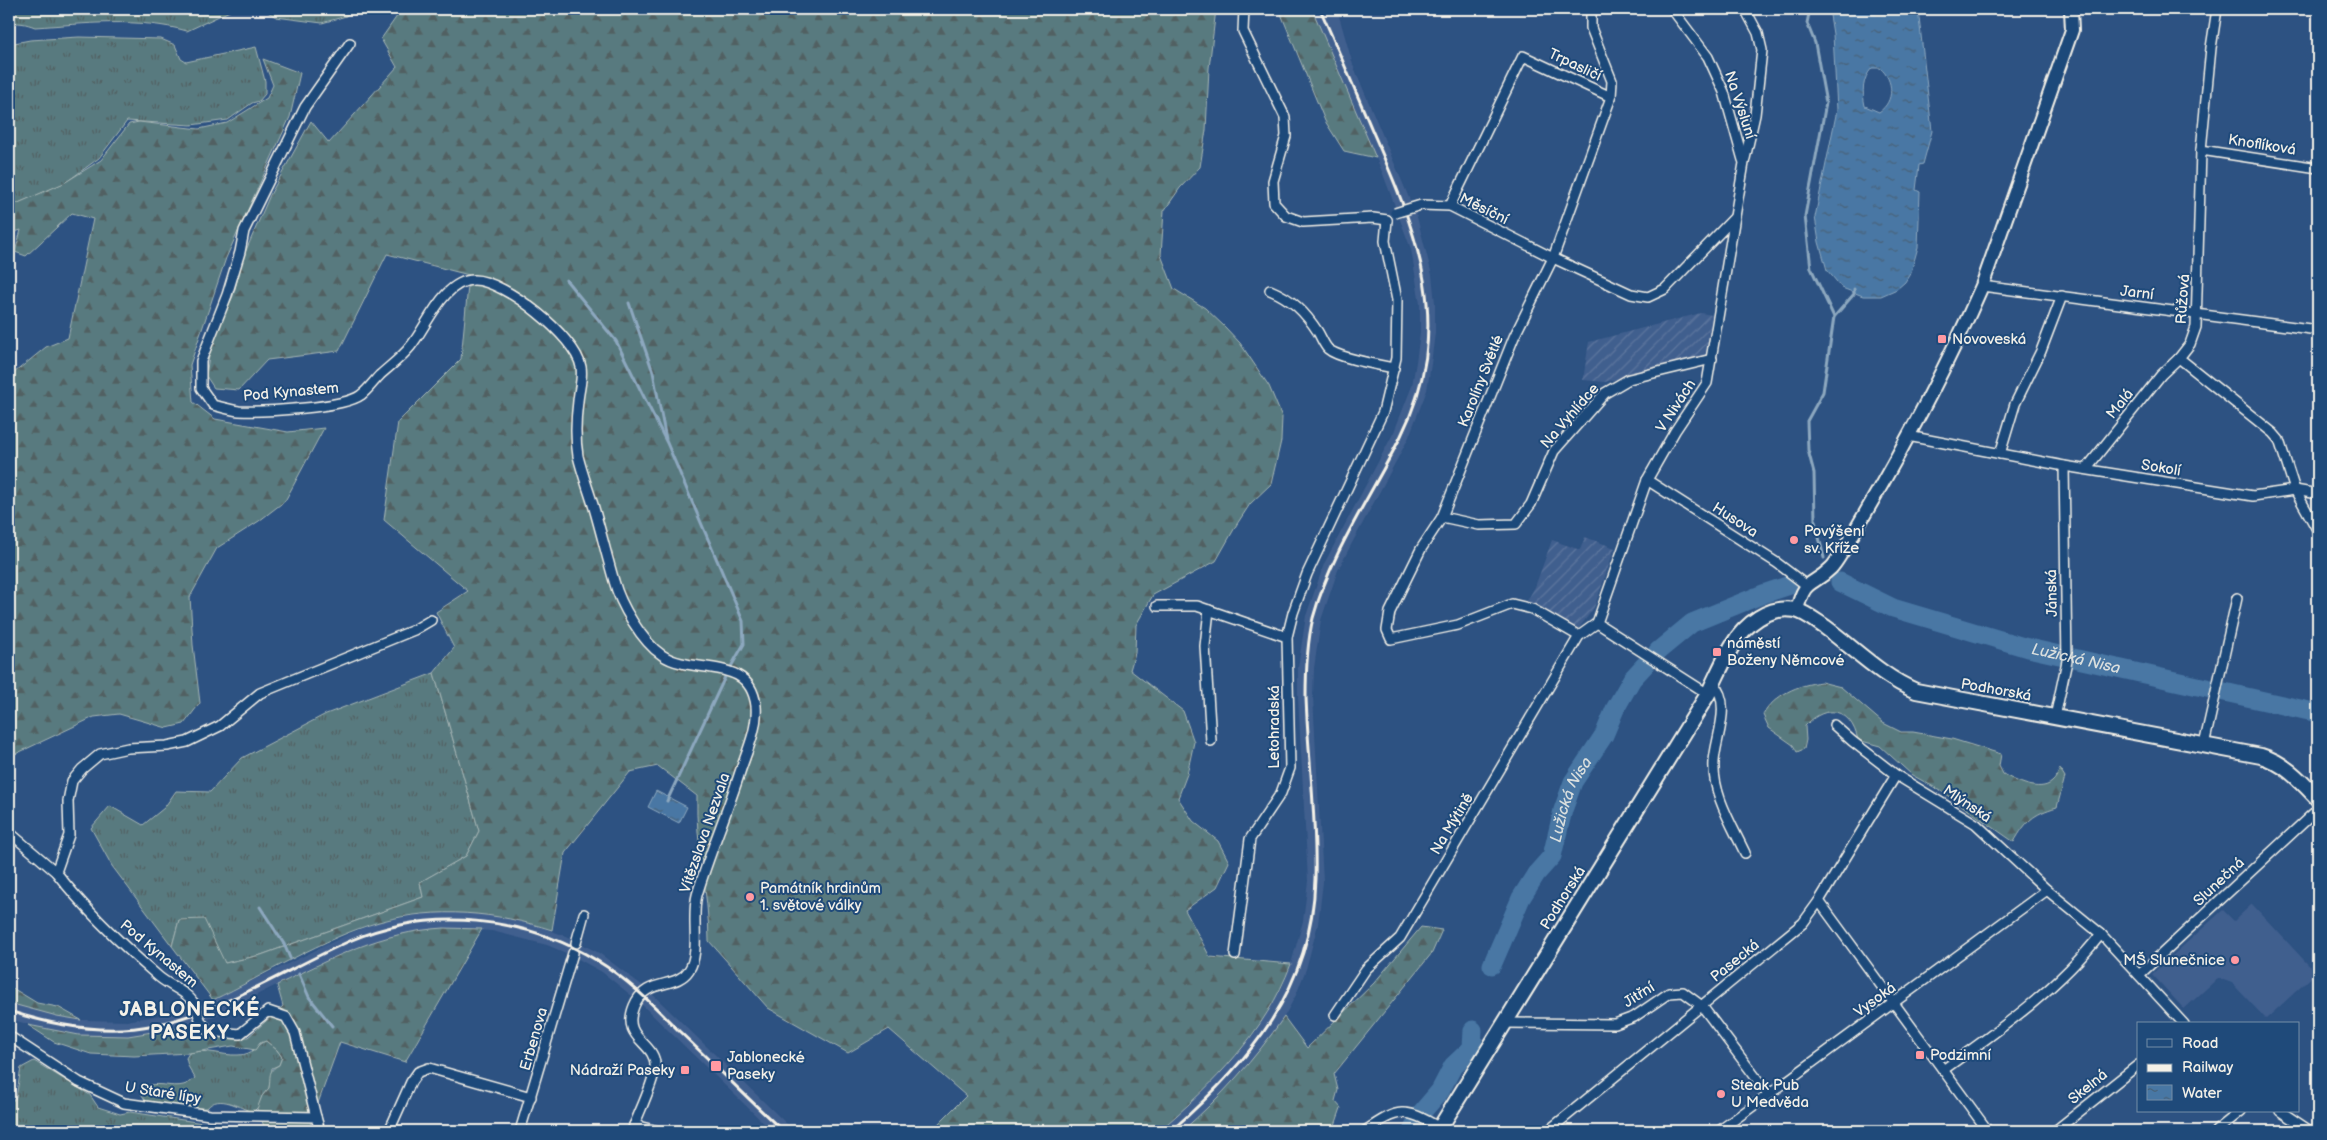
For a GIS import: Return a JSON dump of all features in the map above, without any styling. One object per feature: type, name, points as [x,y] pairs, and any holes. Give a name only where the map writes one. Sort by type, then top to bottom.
[{"type":"main road","name":"Podhorská","points":[[1436,1127],[1505,1023],[1710,689],[1733,645],[1756,619],[1768,613],[1797,610],[1836,635],[1888,676],[1916,691],[2204,745],[2273,760],[2286,769],[2318,799]]},
{"type":"street","points":[[1244,9],[1242,31],[1285,117],[1286,136],[1273,181],[1274,203],[1286,216],[1303,222],[1373,218],[1387,220]]},
{"type":"street","points":[[1591,9],[1591,28],[1612,81],[1611,98]]},
{"type":"street","name":"Na Výsluní","points":[[1672,9],[1708,57],[1724,92],[1744,163]]},
{"type":"street","name":"V Nivách","points":[[1598,622],[1647,480],[1674,431],[1708,383],[1744,163],[1755,115],[1762,50],[1758,33],[1745,9]]},
{"type":"street","points":[[1797,610],[1801,594],[1806,585],[1828,571],[1836,562],[1908,436],[1956,344],[1982,286],[2072,30],[2071,9]]},
{"type":"street","name":"Růžová","points":[[2179,358],[2190,344],[2196,328],[2198,314],[2201,150],[2211,48],[2218,9]]},
{"type":"street","name":"Pod Kynastem","points":[[350,43],[302,113],[244,232],[226,295],[201,361],[200,373],[204,393],[212,405],[239,411],[299,408],[342,402],[360,396],[410,348],[445,294],[457,283],[474,280],[503,288],[537,312],[575,349],[579,358],[582,372],[577,404],[578,454],[616,589],[642,636]]},
{"type":"street","name":"Trpasličí","points":[[1450,206],[1523,56],[1611,98],[1553,258]]},
{"type":"street","name":"Knoflíková","points":[[2201,150],[2318,168]]},
{"type":"street","name":"Měsíční","points":[[1387,220],[1395,213],[1421,205],[1450,206],[1553,258],[1632,294],[1648,297],[1665,289],[1735,218]]},
{"type":"street","name":"Letohradská","points":[[1235,955],[1250,840],[1262,819],[1282,793],[1290,768],[1287,637],[1293,613],[1307,574],[1384,412],[1394,368],[1396,358],[1397,300],[1385,241],[1387,220]]},
{"type":"street","name":"Karolíny Světlé","points":[[1442,517],[1514,338],[1553,258]]},
{"type":"street","name":"Jarní","points":[[1982,286],[2318,330]]},
{"type":"street","points":[[1270,290],[1286,296],[1295,304],[1310,320],[1328,349],[1355,359],[1394,368]]},
{"type":"street","points":[[2000,454],[2015,404],[2041,350],[2062,296]]},
{"type":"street","points":[[2179,358],[2273,433],[2279,440],[2295,490],[2318,531]]},
{"type":"street","name":"Malá","points":[[2086,470],[2161,375],[2179,358]]},
{"type":"street","name":"Na Vyhlídce","points":[[1442,517],[1479,525],[1516,524],[1531,504],[1554,451],[1605,393],[1629,379],[1712,359]]},
{"type":"street","name":"Sokolí","points":[[1908,436],[2086,470],[2253,496],[2295,490],[2318,494]]},
{"type":"street","name":"Jánská","points":[[2055,717],[2067,662],[2064,466]]},
{"type":"street","name":"Husova","points":[[1647,480],[1777,563],[1806,585]]},
{"type":"street","points":[[1442,517],[1421,549],[1390,612],[1387,630],[1391,639],[1458,625],[1512,604],[1532,609],[1579,636]]},
{"type":"street","points":[[2204,745],[2237,598]]},
{"type":"street","points":[[1157,606],[1197,606],[1287,637]]},
{"type":"street","points":[[1209,610],[1205,646],[1212,741]]},
{"type":"street","points":[[56,872],[68,835],[68,801],[72,781],[82,769],[100,754],[128,748],[167,746],[187,742],[220,726],[260,693],[414,630],[431,620]]},
{"type":"street","points":[[1598,622],[1710,689],[1720,692],[1722,705],[1721,721],[1716,739],[1714,764],[1717,786],[1721,800],[1745,853]]},
{"type":"street","name":"Na Mýtině","points":[[1335,1015],[1366,969],[1400,938],[1579,636],[1598,622]]},
{"type":"street","name":"Vítězslava Nezvala","points":[[633,1128],[655,1067],[651,1052],[633,1032],[631,1024],[633,1010],[646,991],[655,985],[679,978],[691,968],[694,950],[696,898],[747,752],[755,724],[756,708],[752,689],[734,673],[715,667],[681,664],[662,655],[642,636]]},
{"type":"street","name":"Mlýnská","points":[[1834,725],[1896,775],[1976,824],[2047,890],[2100,934],[2182,1022]]},
{"type":"street","name":"Pasecká","points":[[1548,1131],[1802,923],[1819,901],[1896,775]]},
{"type":"street","name":"Slunečná","points":[[2139,975],[2318,809]]},
{"type":"street","name":"Pod Kynastem","points":[[9,832],[56,872],[94,918],[161,978],[190,997],[201,1022],[209,1031],[240,1034],[268,1011],[286,1018],[296,1033],[301,1064],[316,1118]]},
{"type":"street","name":"Vysoká","points":[[1720,1131],[2047,890]]},
{"type":"street","points":[[1819,901],[1988,1131]]},
{"type":"street","points":[[576,943],[584,914]]},
{"type":"street","points":[[1943,1070],[2039,997],[2067,973],[2100,934]]},
{"type":"street","name":"Erbenova","points":[[520,1131],[573,953]]},
{"type":"street","name":"Jitřní","points":[[1505,1023],[1615,1024],[1634,1017],[1669,993],[1683,992],[1702,1006],[1769,1095]]},
{"type":"street","name":"U Staré lípy","points":[[9,1036],[78,1082],[124,1103],[210,1114],[316,1118]]},
{"type":"street","name":"Skelná","points":[[2056,1131],[2137,1066]]},
{"type":"street","points":[[390,1131],[411,1082],[418,1072],[429,1068],[531,1096]]},
{"type":"street","name":"Podhorská","points":[[1365,1131],[1388,1116],[1401,1112],[1414,1114],[1436,1127]]},
{"type":"street","points":[[2216,1131],[2240,1112]]},
{"type":"street","points":[[2282,1112],[2310,1131]]},
{"type":"street","points":[[316,1118],[320,1131]]},
{"type":"street","points":[[633,1128],[658,1131]]},
{"type":"shaded area","points":[[1312,9],[1337,9],[1353,65],[1417,217],[1432,275],[1435,303],[1435,333],[1431,364],[1427,390],[1408,439],[1338,570],[1321,620],[1314,668],[1313,697],[1323,882],[1318,924],[1306,969],[1296,995],[1269,1040],[1218,1098],[1182,1131],[1159,1131],[1207,1087],[1256,1031],[1282,988],[1291,964],[1303,921],[1308,881],[1298,697],[1298,668],[1306,616],[1324,564],[1394,432],[1412,386],[1420,333],[1420,304],[1411,249],[1383,174]]},
{"type":"shaded area","points":[[1701,313],[1712,315],[1705,356],[1605,382],[1583,380],[1589,342]]},
{"type":"shaded area","points":[[1585,537],[1615,548],[1594,608],[1576,632],[1527,601],[1535,587],[1552,540],[1580,550]]},
{"type":"shaded area","name":"MŠ Slunečnice","points":[[2252,904],[2316,973],[2266,1019],[2232,983],[2218,978],[2184,1009],[2152,974],[2223,910],[2234,921]]},
{"type":"shaded area","points":[[431,913],[469,913],[521,920],[568,937],[599,953],[647,989],[794,1131],[772,1131],[637,1000],[602,972],[573,956],[547,945],[492,931],[444,928],[320,963],[219,1014],[199,1022],[154,1033],[128,1036],[79,1035],[54,1031],[9,1019],[9,1003],[57,1016],[81,1020],[127,1021],[173,1013],[213,1000],[351,933],[379,922]]},
{"type":"green space","points":[[9,9],[234,9],[187,31],[149,24],[130,23],[92,23],[35,27],[19,23],[9,25]]},
{"type":"green space","points":[[263,9],[353,9],[346,16],[322,23],[276,17]]},
{"type":"green space","points":[[402,9],[1216,9],[1209,68],[1206,130],[1200,167],[1180,188],[1164,211],[1161,255],[1174,289],[1205,308],[1225,327],[1240,343],[1269,386],[1282,417],[1281,441],[1271,484],[1250,504],[1216,561],[1153,595],[1136,625],[1135,653],[1130,670],[1183,711],[1194,742],[1187,774],[1178,798],[1193,821],[1218,841],[1229,862],[1217,887],[1185,910],[1210,957],[1291,964],[1267,1012],[1236,1055],[1199,1095],[1159,1131],[931,1131],[966,1096],[889,1029],[848,1053],[768,1008],[709,941],[707,905],[698,832],[697,796],[658,766],[630,772],[565,853],[552,930],[510,919],[466,913],[423,914],[401,917],[379,922],[337,937],[213,1000],[172,946],[179,920],[204,919],[225,963],[261,955],[423,897],[420,882],[466,856],[479,831],[434,673],[454,648],[436,612],[468,591],[384,520],[398,422],[461,359],[469,275],[387,254],[339,351],[267,360],[239,390],[214,388],[206,376],[211,343],[233,296],[244,255],[270,195],[311,121],[329,143],[397,67],[381,39]]},
{"type":"green space","points":[[1279,9],[1312,9],[1376,158],[1344,151],[1325,121]]},
{"type":"green space","points":[[79,37],[161,39],[175,45],[181,59],[186,62],[256,47],[265,81],[265,94],[259,101],[252,103],[228,120],[191,125],[127,121],[99,158],[65,183],[9,207],[9,44],[30,40]]},
{"type":"green space","points":[[263,59],[300,73],[290,117],[226,258],[190,365],[193,402],[215,419],[288,432],[324,428],[285,501],[259,521],[217,548],[190,597],[193,645],[200,703],[184,724],[167,728],[119,714],[94,717],[9,757],[9,377],[46,347],[68,338],[93,219],[72,213],[26,256],[15,252],[21,230],[9,234],[9,207],[64,183],[101,160],[129,124],[139,122],[199,129],[227,123],[267,98],[273,85]]},
{"type":"green space","points":[[434,673],[479,831],[466,856],[420,882],[423,897],[261,955],[225,963],[179,920],[172,946],[112,866],[91,828],[110,806],[143,825],[164,808],[176,791],[210,792],[242,758],[326,714]]},
{"type":"green space","points":[[1821,682],[1841,687],[1883,723],[1901,732],[1913,732],[1952,739],[2001,754],[1999,766],[2003,774],[2021,783],[2034,786],[2047,785],[2055,779],[2060,769],[2065,777],[2057,807],[2042,812],[2031,819],[2014,842],[1941,791],[1912,775],[1880,746],[1858,740],[1855,729],[1850,721],[1844,715],[1837,712],[1821,714],[1805,726],[1806,740],[1804,749],[1797,752],[1793,745],[1769,728],[1763,715],[1774,701],[1788,692],[1804,685]]},
{"type":"green space","points":[[1421,927],[1442,930],[1432,953],[1334,1074],[1338,1090],[1335,1101],[1341,1108],[1333,1131],[1182,1131],[1237,1077],[1284,1017],[1307,1048],[1374,983]]},
{"type":"green space","points":[[444,928],[482,929],[405,1062],[340,1042],[308,1131],[266,1131],[257,1109],[262,1096],[269,1088],[271,1072],[279,1065],[282,1057],[266,1041],[260,1043],[255,1050],[233,1046],[189,1053],[134,1056],[91,1054],[54,1042],[28,1025],[79,1035],[128,1036],[177,1028],[199,1035],[248,1037],[283,1006],[277,985],[338,956],[378,940],[421,930]]},
{"type":"green space","points":[[9,986],[37,1003],[58,1007],[81,1020],[57,1016],[9,1003]]},
{"type":"green space","points":[[266,1041],[282,1057],[279,1065],[272,1068],[269,1088],[262,1096],[259,1106],[253,1112],[223,1102],[217,1102],[207,1108],[189,1109],[147,1103],[142,1095],[143,1087],[157,1084],[183,1085],[195,1078],[186,1058],[189,1053],[202,1051],[244,1055]]},
{"type":"green space","points":[[34,1061],[90,1095],[98,1107],[120,1114],[130,1112],[256,1131],[9,1131],[9,1103],[16,1098],[21,1068]]},
{"type":"water","points":[[1829,9],[1918,9],[1932,131],[1923,164],[1919,165],[1916,190],[1920,192],[1918,247],[1911,272],[1905,282],[1897,289],[1881,296],[1863,296],[1842,288],[1827,270],[1819,242],[1815,217],[1837,110],[1833,34]],"holes":[[[1872,68],[1880,68],[1888,78],[1891,90],[1888,102],[1879,112],[1865,106],[1863,91],[1869,72]]]},
{"type":"water","points":[[656,791],[687,807],[679,823],[648,807]]},
{"type":"waterway","points":[[1810,9],[1807,23],[1815,43],[1826,103],[1805,216],[1811,268],[1834,317],[1823,392],[1807,421],[1808,450],[1814,473],[1815,521],[1824,558]]},
{"type":"waterway","points":[[566,280],[616,341],[667,443],[743,621],[744,644],[729,670]]},
{"type":"waterway","points":[[1834,317],[1854,294],[1854,289]]},
{"type":"waterway","points":[[629,303],[653,372],[666,439]]},
{"type":"waterway","name":"Lužická Nisa","points":[[1840,582],[1893,608],[2024,647],[2318,713]]},
{"type":"waterway","name":"Lužická Nisa","points":[[1658,651],[1692,623],[1790,585]]},
{"type":"waterway","name":"Lužická Nisa","points":[[1492,965],[1521,898],[1536,874],[1552,856],[1563,810],[1573,782],[1604,735],[1615,709],[1632,679],[1645,665]]},
{"type":"waterway","points":[[667,801],[725,677]]},
{"type":"waterway","points":[[260,907],[284,944],[290,958]]},
{"type":"waterway","points":[[299,974],[309,997],[332,1026]]},
{"type":"waterway","name":"Lužická Nisa","points":[[1412,1131],[1422,1112],[1440,1091],[1453,1066],[1472,1048],[1473,1030]]},
{"type":"railway","points":[[1171,1131],[1226,1078],[1250,1050],[1271,1021],[1289,989],[1302,956],[1311,919],[1315,879],[1314,810],[1306,697],[1307,657],[1311,627],[1330,571],[1400,438],[1417,397],[1426,357],[1428,319],[1424,281],[1416,244],[1389,169],[1320,9]]},
{"type":"railway","points":[[9,1011],[62,1025],[99,1029],[137,1028],[155,1025],[181,1018],[231,999],[327,951],[382,930],[413,923],[444,920],[476,921],[508,926],[538,934],[568,945],[608,967],[650,1002],[783,1131]]},
{"type":"place","name":"Novoveská","points":[[1942,339]]},
{"type":"place","name":"Povýšení sv. Kříže","points":[[1794,540]]},
{"type":"place","name":"náměstí Boženy Němcové","points":[[1717,652]]},
{"type":"place","name":"Památník hrdinům 1. světové války","points":[[750,897]]},
{"type":"place","name":"MŠ Slunečnice","points":[[2235,960]]},
{"type":"place","name":"Podzimní","points":[[1920,1055]]},
{"type":"place","name":"Jablonecké Paseky","points":[[716,1066]]},
{"type":"place","name":"Nádraží Paseky","points":[[685,1070]]},
{"type":"place","name":"Steak Pub U Medvěda","points":[[1721,1094]]},
{"type":"district","name":"JABLONECKÉ PASEKY","points":[[190,1022]]}]
